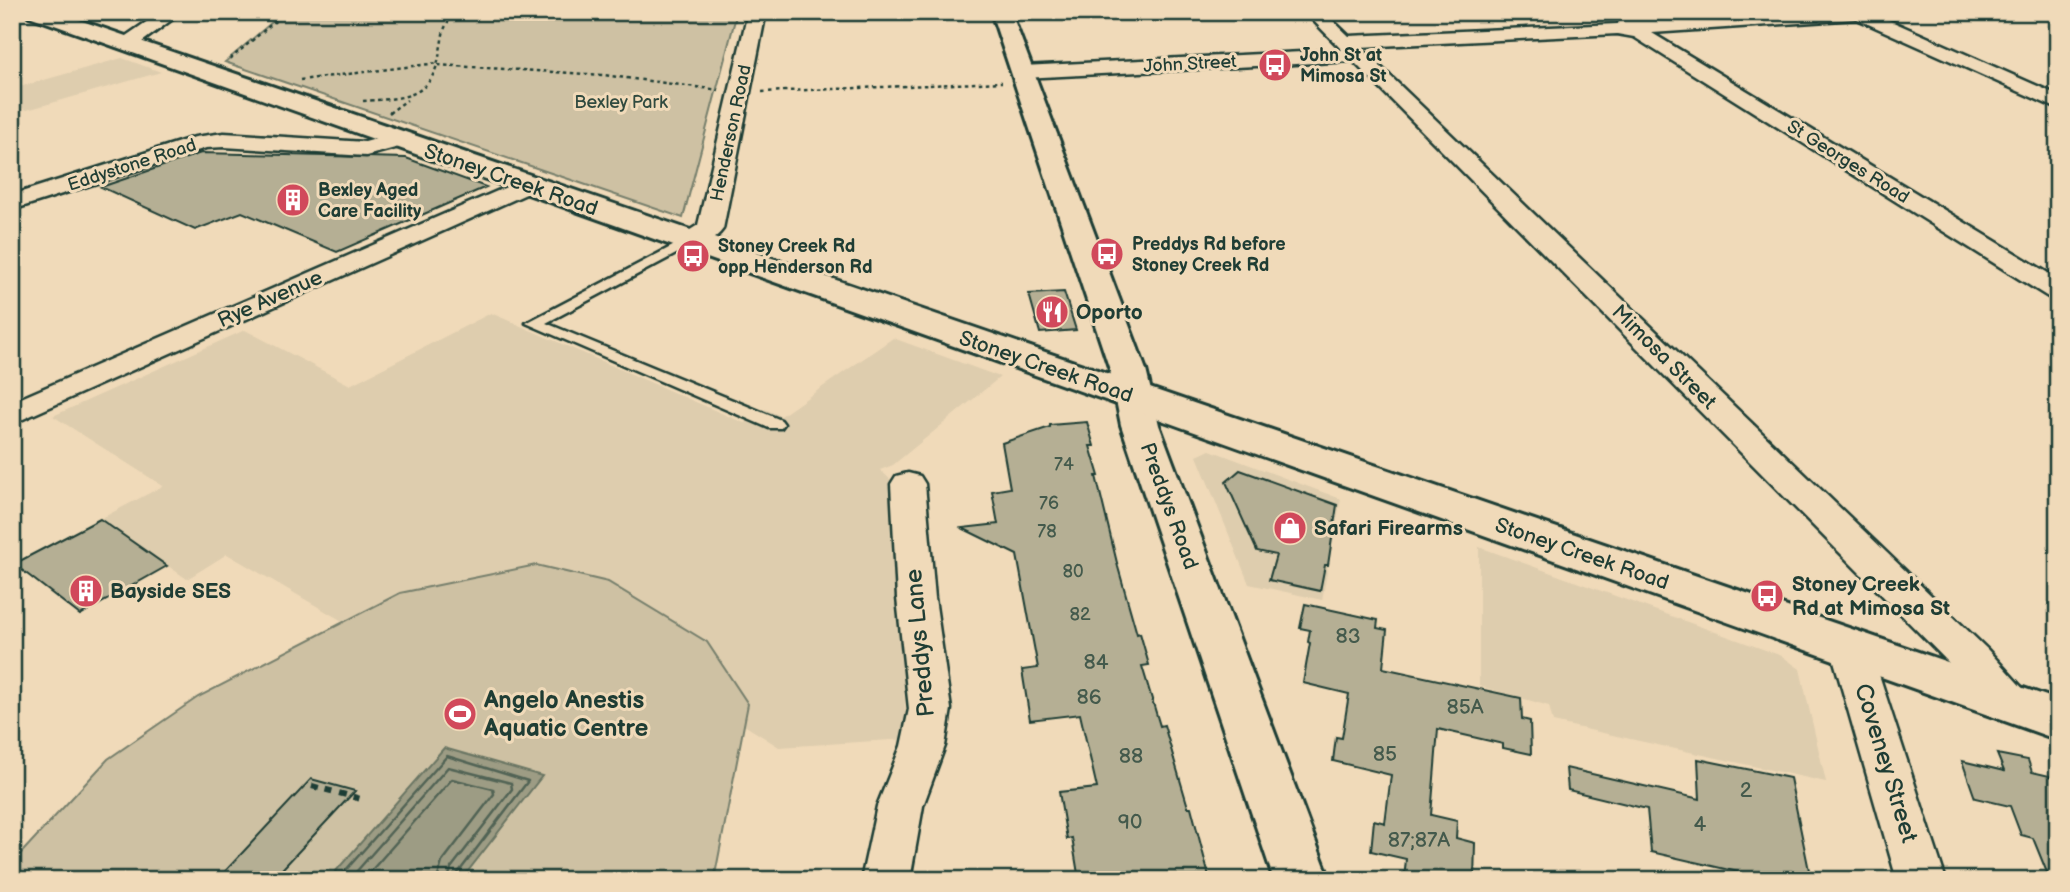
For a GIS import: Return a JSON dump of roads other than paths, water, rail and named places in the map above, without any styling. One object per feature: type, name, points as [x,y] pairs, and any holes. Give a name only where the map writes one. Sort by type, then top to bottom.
[{"type":"main road","name":"Stoney Creek Road","points":[[36,12],[327,115],[391,129],[527,185],[2058,720]]},
{"type":"main road","name":"Preddys Road","points":[[1001,12],[1013,77],[1122,351],[1140,425],[1303,880]]},
{"type":"street","points":[[127,44],[173,12]]},
{"type":"street","name":"Henderson Road","points":[[688,242],[710,229],[757,12]]},
{"type":"street","name":"Mimosa Street","points":[[1314,12],[1972,660],[2011,704]]},
{"type":"street","name":"St Georges Road","points":[[1605,12],[2058,291]]},
{"type":"street","name":"John Street","points":[[1013,77],[1630,27],[1881,12]]},
{"type":"street","points":[[1861,14],[2058,103]]},
{"type":"street","name":"Eddystone Road","points":[[253,142],[309,131],[325,122],[327,115]]},
{"type":"street","name":"Eddystone Road","points":[[12,203],[190,145],[216,141],[366,149],[391,129]]},
{"type":"street","name":"Rye Avenue","points":[[12,414],[527,185]]},
{"type":"street","points":[[2029,274],[2058,271]]},
{"type":"street","name":"Preddys Lane","points":[[885,880],[894,830],[923,746],[930,709],[916,598],[908,484]]},
{"type":"street","name":"Coveney Street","points":[[1850,647],[1922,880]]},
{"type":"lane","points":[[688,242],[534,324],[775,425]]},
{"type":"water","points":[[444,748],[542,776],[461,880],[328,880]]},
{"type":"place","name":"John St at Mimosa St","points":[[1275,65]]},
{"type":"place","name":"Bexley Aged Care Facility","points":[[293,200]]},
{"type":"place","name":"Preddys Rd before Stoney Creek Rd","points":[[1107,254]]},
{"type":"place","name":"Stoney Creek Rd opp Henderson Rd","points":[[693,256]]},
{"type":"place","name":"Oporto","points":[[1052,312]]},
{"type":"place","name":"Safari Firearms","points":[[1290,528]]},
{"type":"place","name":"Bayside SES","points":[[86,591]]},
{"type":"place","name":"Stoney Creek Rd at Mimosa St","points":[[1767,596]]},
{"type":"place","name":"Angelo Anestis Aquatic Centre","points":[[460,714]]},
{"type":"park label","name":"Bexley Park","points":[[621,102]]}]
